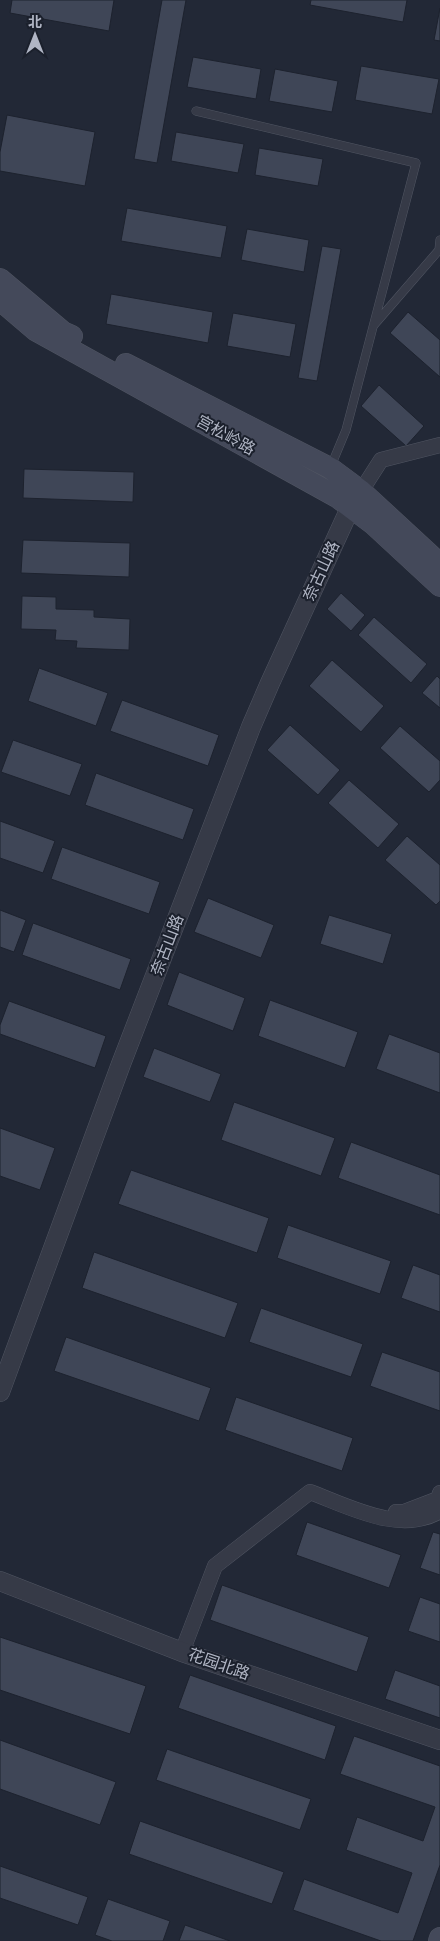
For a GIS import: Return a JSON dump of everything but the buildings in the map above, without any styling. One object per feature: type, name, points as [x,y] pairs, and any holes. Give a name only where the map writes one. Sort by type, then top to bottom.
[{"type":"main road","points":[[0,280],[63,332],[326,478]]},
{"type":"main road","name":"宫松岭路","points":[[0,300],[35,330],[326,478],[356,499],[440,586]]},
{"type":"main road","points":[[356,499],[440,564]]},
{"type":"street","points":[[356,499],[381,460],[440,445]]},
{"type":"street","name":"奈古山路","points":[[0,1392],[120,1064],[248,736],[270,683],[356,499]]},
{"type":"street","points":[[182,1652],[216,1566],[310,1492],[364,1512],[400,1521],[433,1515],[440,1511]]},
{"type":"street","points":[[364,1512],[404,1512],[438,1498],[440,1493]]},
{"type":"street","name":"花园北路","points":[[0,1581],[182,1652],[440,1740]]},
{"type":"lane","points":[[196,111],[416,163],[346,430],[326,478]]},
{"type":"lane","points":[[373,327],[439,250],[440,240]]}]
